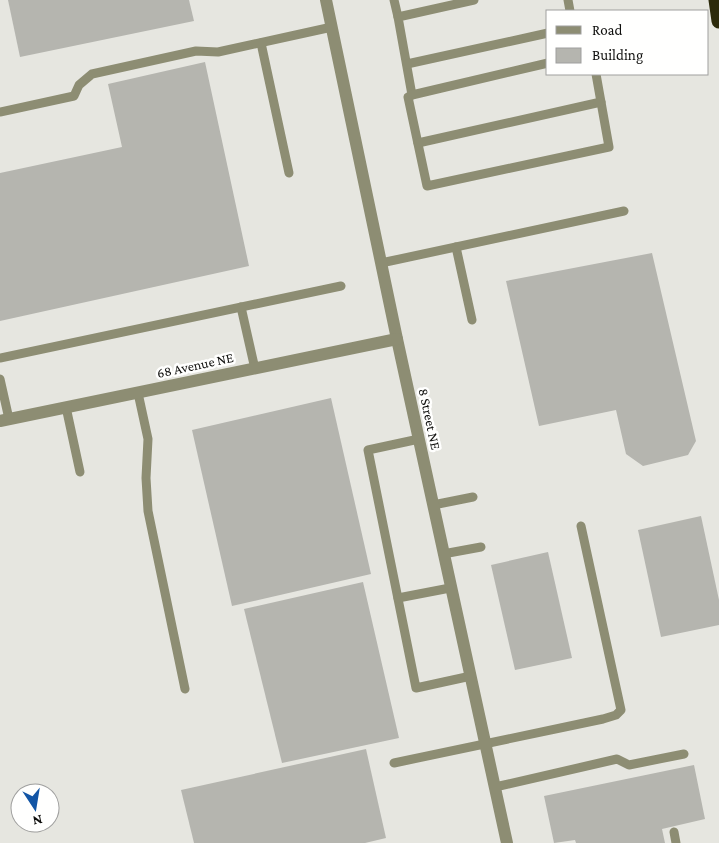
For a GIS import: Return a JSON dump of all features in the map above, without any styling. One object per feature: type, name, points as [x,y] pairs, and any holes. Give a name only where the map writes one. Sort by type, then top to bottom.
[{"type":"street","name":"8 Street NE","points":[[326,0],[450,588],[507,843]]},
{"type":"street","name":"68 Avenue NE","points":[[5,420],[397,339]]},
{"type":"lane","points":[[394,0],[412,95]]},
{"type":"lane","points":[[398,17],[474,0]]},
{"type":"lane","points":[[0,112],[74,96],[79,85],[92,74],[196,51],[218,52],[332,27]]},
{"type":"lane","points":[[406,64],[546,33]]},
{"type":"lane","points":[[261,42],[289,174]]},
{"type":"lane","points":[[546,63],[408,97],[427,186],[609,147],[596,75]]},
{"type":"lane","points":[[418,143],[601,102]]},
{"type":"lane","points":[[381,263],[624,211]]},
{"type":"lane","points":[[456,247],[472,320]]},
{"type":"lane","points":[[0,358],[341,286]]},
{"type":"lane","points":[[241,307],[255,369]]},
{"type":"lane","points":[[0,379],[5,420]]},
{"type":"lane","points":[[138,393],[148,439],[146,478],[148,510],[185,689]]},
{"type":"lane","points":[[66,407],[80,472]]},
{"type":"lane","points":[[419,439],[368,450],[416,688],[471,676]]},
{"type":"lane","points":[[433,505],[473,496]]},
{"type":"lane","points":[[394,763],[603,719],[616,715],[621,710],[582,526]]},
{"type":"lane","points":[[443,554],[481,546]]},
{"type":"lane","points":[[398,598],[450,588]]},
{"type":"lane","points":[[495,787],[616,759],[629,765],[684,754]]},
{"type":"lane","points":[[674,832],[676,843]]},
{"type":"building","points":[[8,0],[189,0],[194,21],[20,57]]},
{"type":"building","points":[[205,62],[249,266],[0,321],[0,173],[122,147],[108,84]]},
{"type":"building","points":[[652,253],[696,441],[688,455],[643,466],[626,454],[616,410],[539,426],[506,281]]},
{"type":"building","points":[[331,398],[371,574],[232,606],[192,430]]},
{"type":"building","points":[[701,516],[719,600],[719,625],[661,637],[638,530]]},
{"type":"building","points":[[548,552],[572,658],[515,670],[491,565]]},
{"type":"building","points":[[363,582],[399,738],[282,763],[244,609]]},
{"type":"building","points":[[366,749],[386,838],[365,843],[194,843],[181,790]]},
{"type":"building","points":[[694,765],[705,819],[662,829],[665,843],[576,843],[575,840],[554,843],[544,796]]}]
